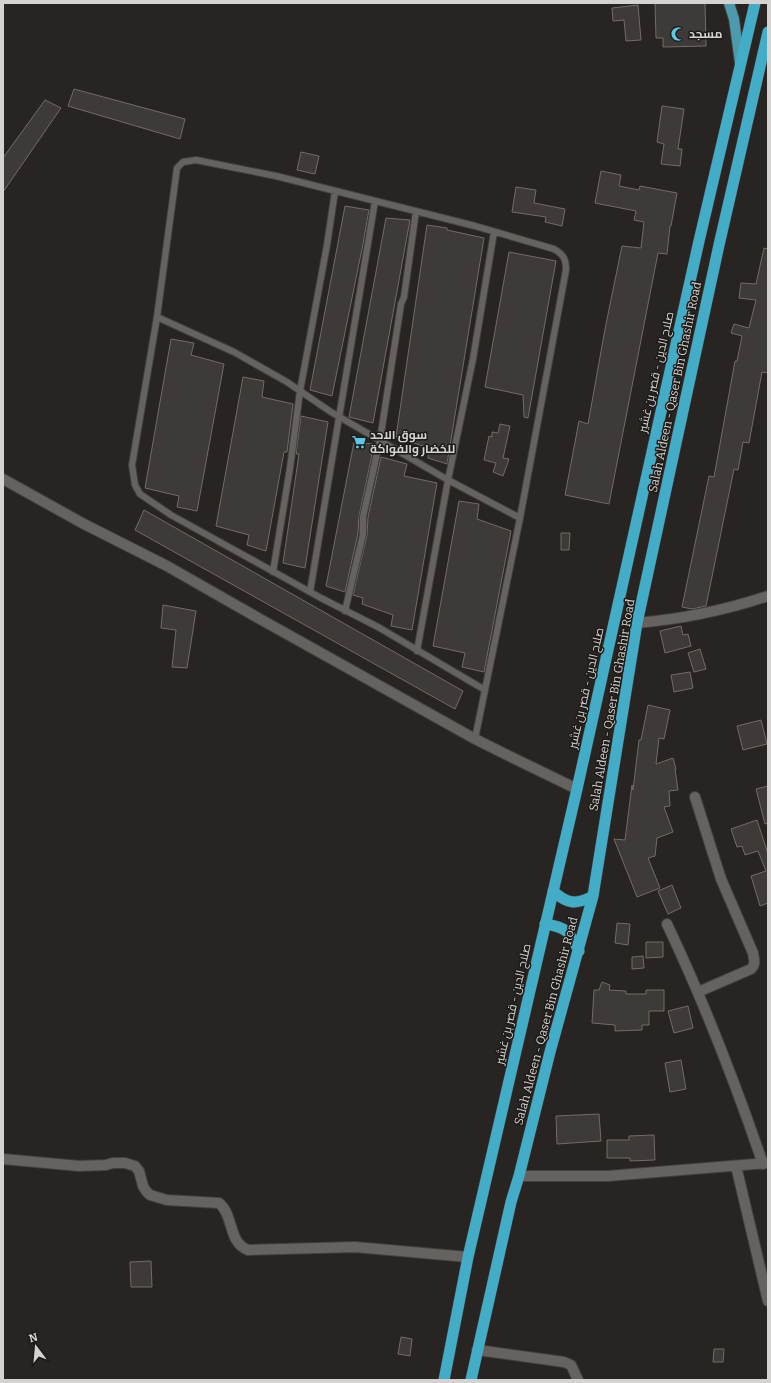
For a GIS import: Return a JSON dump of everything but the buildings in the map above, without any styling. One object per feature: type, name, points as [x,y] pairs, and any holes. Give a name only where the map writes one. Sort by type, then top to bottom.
[{"type":"highway","name":"صلاح الدين - قصر بن غشير","points":[[444,1380],[468,1257],[544,924],[577,789],[697,248],[755,3]]},
{"type":"highway","name":"Salah Aldeen - Qaser Bin Ghashir Road","points":[[471,1380],[511,1202],[593,896],[637,624],[715,261],[766,47],[768,32]]},
{"type":"highway","points":[[553,891],[561,899],[567,901],[580,902],[593,896]]},
{"type":"highway","points":[[544,924],[554,925],[567,931],[572,937],[579,951]]},
{"type":"main road","points":[[729,3],[734,20],[740,63]]},
{"type":"street","points":[[3,479],[82,523],[167,566],[266,623],[475,739],[577,789]]},
{"type":"street","points":[[637,624],[702,615],[768,596]]},
{"type":"street","points":[[695,797],[721,879],[753,953],[755,961],[754,966],[751,969],[698,992]]},
{"type":"street","points":[[519,1176],[608,1176],[766,1164],[698,992],[667,924]]},
{"type":"street","points":[[3,1159],[79,1166],[125,1163],[135,1166],[139,1170],[146,1191],[150,1195],[168,1200],[219,1203],[225,1210],[237,1241],[243,1248],[248,1250],[355,1247],[468,1257]]},
{"type":"street","points":[[736,1166],[768,1301]]},
{"type":"street","points":[[477,1350],[564,1362],[571,1365],[578,1380]]},
{"type":"lane","points":[[475,739],[485,690],[520,518],[564,278],[566,261],[563,255],[554,249],[494,232],[276,176],[196,160],[183,162],[177,168],[157,317],[132,465],[135,485],[140,494],[171,515],[345,611],[378,627],[485,690]]},
{"type":"lane","points":[[273,572],[290,468],[300,391],[327,245],[335,191]]},
{"type":"lane","points":[[310,592],[376,201]]},
{"type":"lane","points":[[345,611],[363,534],[364,517],[380,440],[401,304],[404,297],[416,211]]},
{"type":"lane","points":[[417,650],[448,480],[473,359],[494,232]]},
{"type":"lane","points":[[157,317],[234,352],[286,382],[339,417],[448,480],[520,518]]},
{"type":"place","name":"مسجد","points":[[678,34]]},
{"type":"place","name":"سوق الاحد للخضار والفواكة","points":[[359,442]]}]
